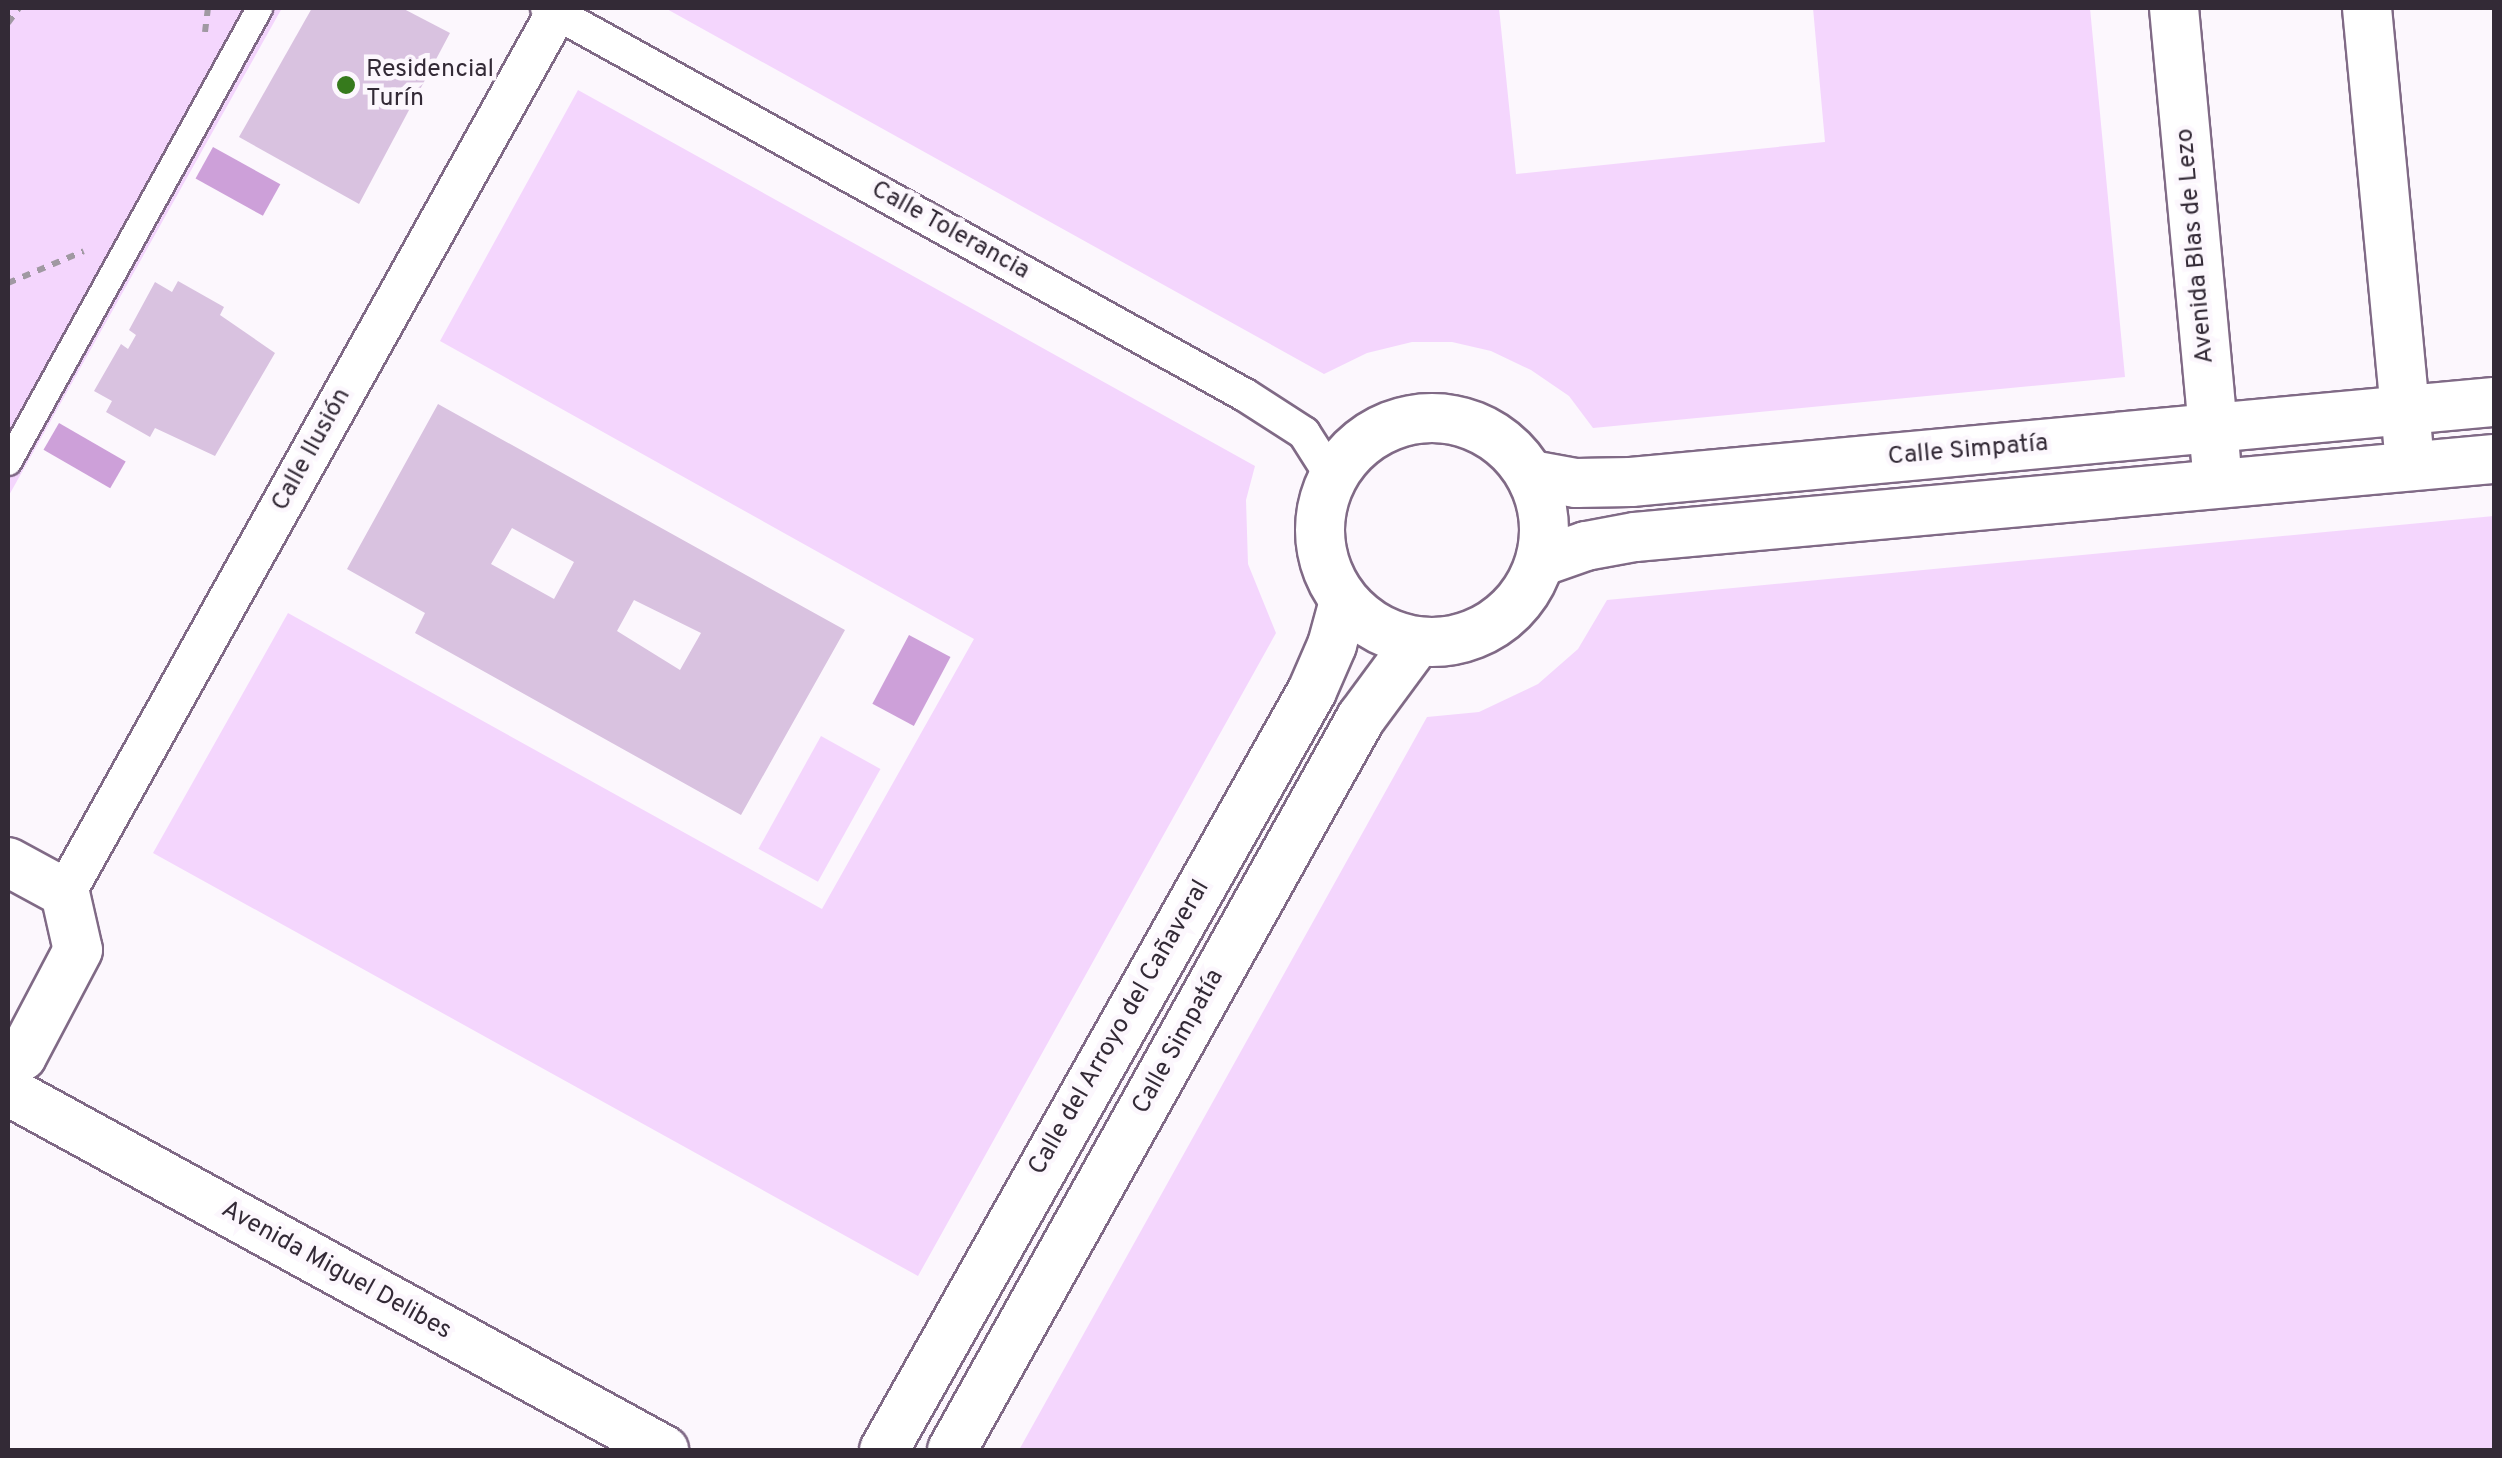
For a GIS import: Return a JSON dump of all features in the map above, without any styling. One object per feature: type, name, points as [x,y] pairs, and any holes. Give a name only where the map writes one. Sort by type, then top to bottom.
[{"type":"main road","name":"Avenida Blas de Lezo","points":[[2174,8],[2218,485]]},
{"type":"main road","points":[[2367,8],[2411,468]]},
{"type":"main road","name":"Calle Simpatía","points":[[1531,475],[1576,483],[1631,482],[2494,402]]},
{"type":"main road","points":[[1431,418],[1470,424],[1494,436],[1531,475],[1544,518],[1540,562],[1530,586],[1494,624],[1470,636],[1418,642],[1365,620],[1344,600],[1322,554],[1321,515],[1332,477],[1368,438],[1392,424],[1431,418]]},
{"type":"main road","points":[[1540,562],[1586,546],[1636,537],[2494,459]]},
{"type":"main road","name":"Calle del Arroyo del Cañaveral","points":[[884,1450],[1312,691],[1332,645],[1344,600]]},
{"type":"main road","name":"Calle Simpatía","points":[[952,1450],[1361,718],[1418,642]]},
{"type":"main road","points":[[8,862],[66,894],[78,950],[22,1056],[8,1060]]},
{"type":"main road","name":"Avenida Miguel Delibes","points":[[8,1091],[664,1450]]},
{"type":"street","points":[[8,462],[259,8]]},
{"type":"street","name":"Calle Tolerancia","points":[[554,9],[1245,394],[1304,433],[1332,477]]},
{"type":"street","name":"Calle Ilusión","points":[[66,894],[554,9]]},
{"type":"path","points":[[8,22],[19,8]]},
{"type":"shaded area","points":[[8,8],[282,8],[8,497]]},
{"type":"shaded area","points":[[665,8],[1499,8],[1516,174],[1825,142],[1813,8],[2090,8],[2125,377],[1593,428],[1569,396],[1531,370],[1491,351],[1452,342],[1412,342],[1367,353],[1324,374]]},
{"type":"shaded area","points":[[578,90],[1255,466],[1246,500],[1248,564],[1276,633],[918,1276],[153,853],[288,613],[822,909],[974,639],[440,341]]},
{"type":"shaded area","points":[[213,147],[280,184],[263,216],[196,178]]},
{"type":"shaded area","points":[[59,423],[126,462],[110,488],[44,450]]},
{"type":"shaded area","points":[[2494,516],[2494,1450],[1019,1450],[1427,717],[1479,712],[1538,684],[1578,649],[1607,600]]},
{"type":"shaded area","points":[[909,635],[950,657],[914,726],[872,704]]},
{"type":"shaded area","points":[[821,736],[880,769],[818,882],[758,849]]},
{"type":"building","name":"Residencial Turín","points":[[312,8],[402,8],[450,33],[359,204],[239,137]]},
{"type":"building","points":[[178,281],[224,307],[220,315],[275,353],[215,456],[155,428],[150,437],[106,412],[112,401],[94,391],[121,344],[128,349],[136,335],[129,330],[155,282],[172,292]]},
{"type":"building","points":[[438,404],[845,630],[741,815],[415,633],[425,613],[347,569]],"holes":[[[512,528],[574,562],[554,599],[491,564]],[[634,600],[701,633],[680,670],[617,631]]]},
{"type":"place","name":"Residencial Turín","points":[[346,85]]}]
